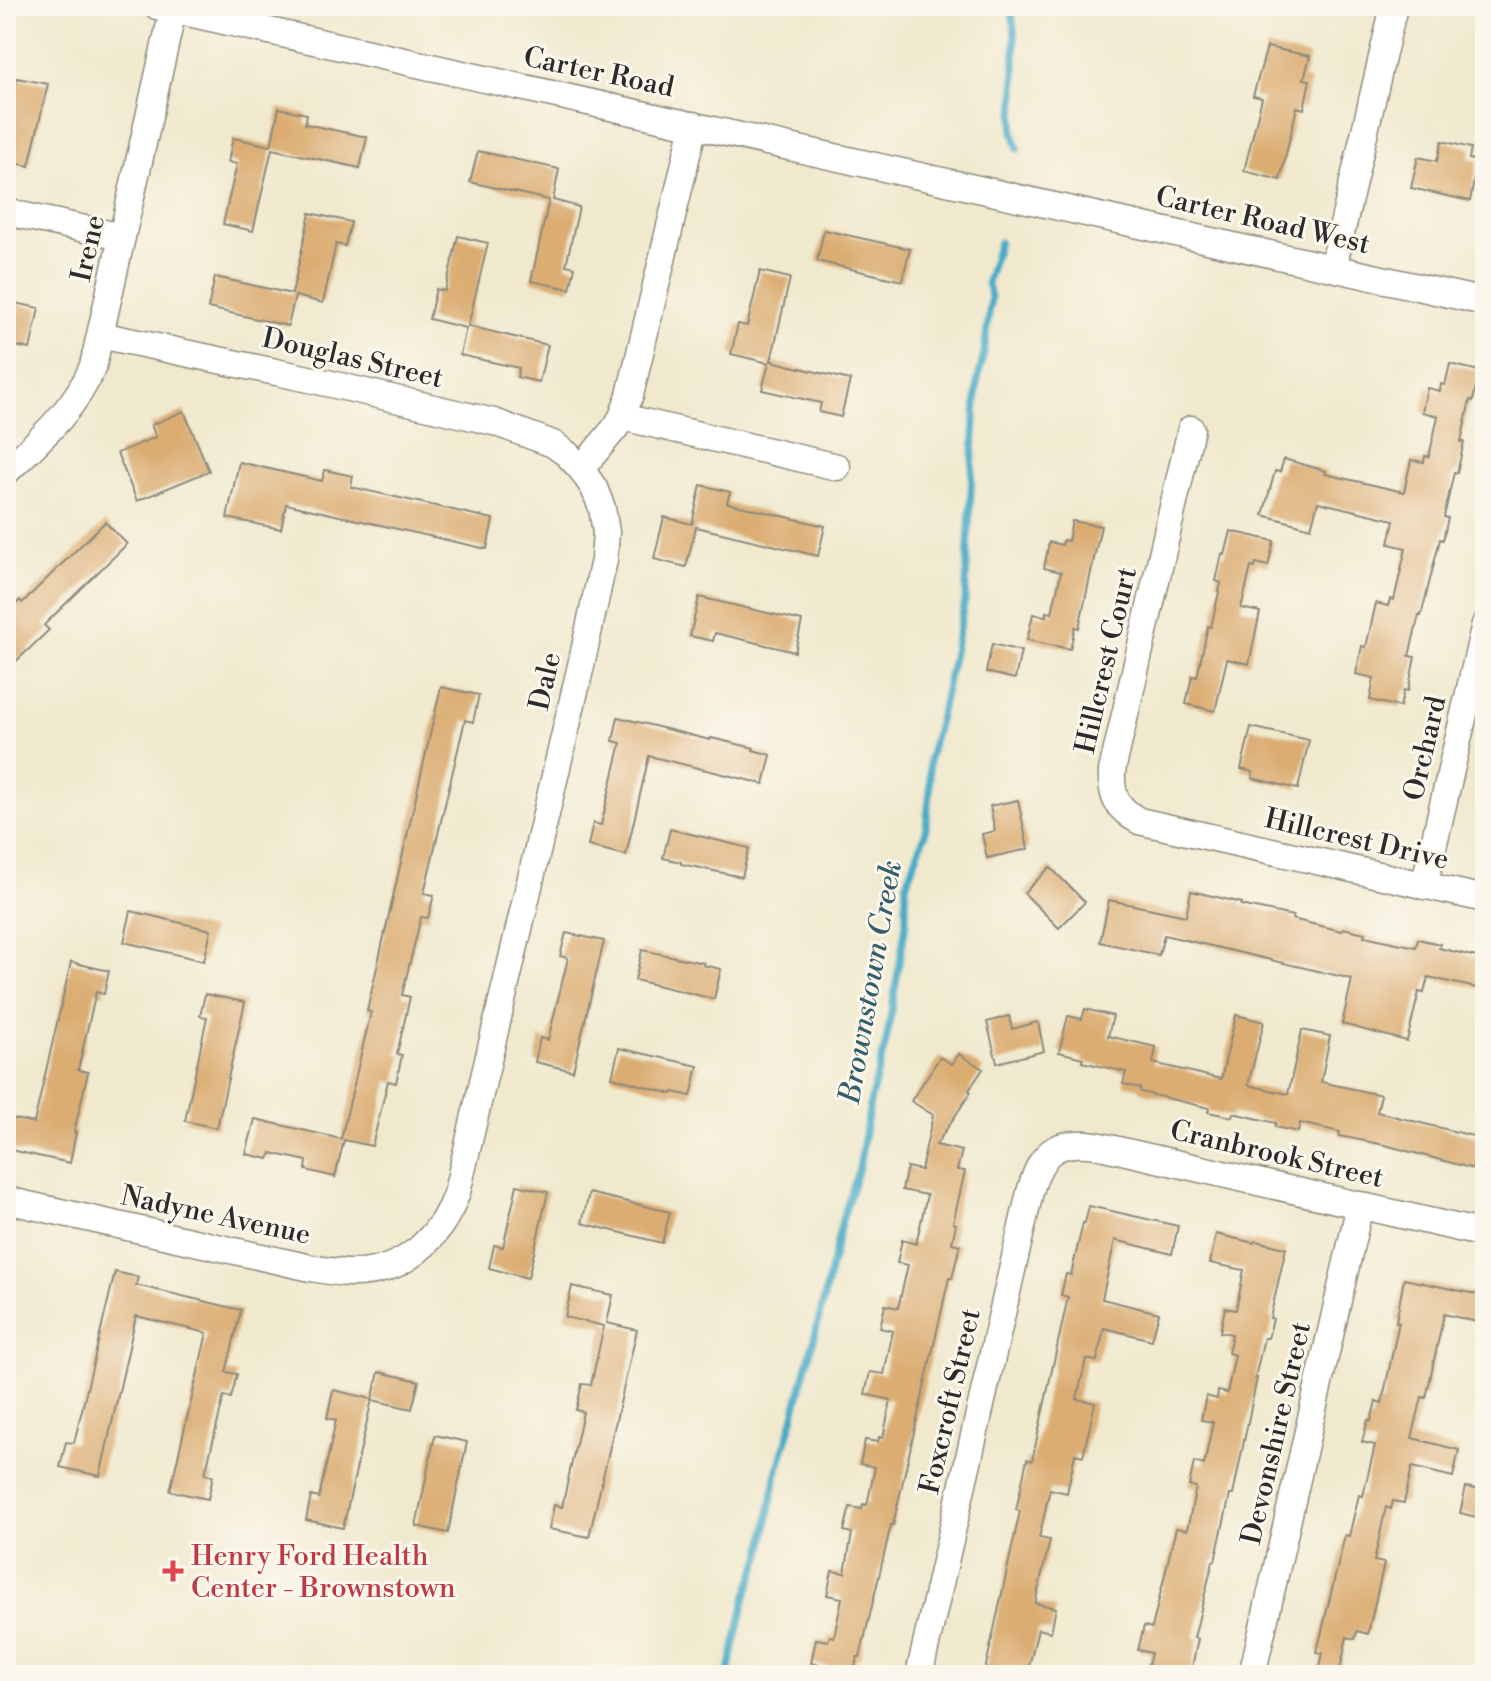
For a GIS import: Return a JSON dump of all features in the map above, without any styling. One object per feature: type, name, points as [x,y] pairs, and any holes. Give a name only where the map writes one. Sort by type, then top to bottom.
[{"type":"street","points":[[1333,268],[1394,6]]},
{"type":"street","name":"Carter Road","points":[[165,8],[1027,199]]},
{"type":"street","name":"Irene","points":[[6,472],[78,397],[93,366],[122,237],[165,8]]},
{"type":"street","points":[[581,469],[616,427],[630,395],[694,125]]},
{"type":"street","name":"Carter Road West","points":[[1027,199],[1485,302]]},
{"type":"street","points":[[6,212],[122,237]]},
{"type":"street","name":"Douglas Street","points":[[100,335],[494,422],[553,444],[581,469]]},
{"type":"street","points":[[622,417],[837,467]]},
{"type":"street","name":"Hillcrest Court","points":[[1191,429],[1112,771],[1111,788],[1118,805],[1139,821],[1214,838]]},
{"type":"street","name":"Dale","points":[[411,1255],[428,1242],[441,1226],[457,1192],[586,647],[604,560],[606,532],[602,508],[594,488],[581,469]]},
{"type":"street","name":"Orchard","points":[[1424,886],[1485,624]]},
{"type":"street","name":"Hillcrest Drive","points":[[1214,838],[1485,899]]},
{"type":"street","name":"Cranbrook Street","points":[[1054,1148],[1081,1142],[1485,1234]]},
{"type":"street","name":"Foxcroft Street","points":[[919,1675],[1030,1192],[1040,1164],[1054,1148]]},
{"type":"street","name":"Nadyne Avenue","points":[[6,1200],[341,1273],[366,1273],[390,1267],[411,1255]]},
{"type":"street","name":"Devonshire Street","points":[[1252,1675],[1360,1205]]},
{"type":"building","points":[[1267,47],[1310,56],[1304,79],[1310,80],[1304,109],[1297,107],[1280,180],[1244,171],[1262,98],[1253,96]]},
{"type":"building","points":[[17,78],[48,84],[29,166],[6,161],[6,129]]},
{"type":"building","points":[[279,108],[307,114],[305,124],[367,137],[360,168],[272,149],[253,231],[223,224],[237,164],[228,162],[233,138],[271,146]]},
{"type":"building","points":[[1442,141],[1471,148],[1469,159],[1478,161],[1470,201],[1411,188],[1418,157],[1437,161]]},
{"type":"building","points":[[478,151],[559,169],[553,200],[579,207],[566,265],[575,267],[570,289],[531,281],[549,200],[470,182]]},
{"type":"building","points":[[310,213],[351,222],[345,246],[336,244],[323,303],[295,296],[288,326],[208,308],[215,277],[292,294]]},
{"type":"building","points":[[824,230],[910,249],[902,281],[817,261]]},
{"type":"building","points":[[458,236],[488,243],[468,326],[548,345],[539,382],[517,377],[519,368],[460,355],[466,328],[429,319],[436,289],[445,291]]},
{"type":"building","points":[[760,271],[790,278],[771,361],[850,380],[841,417],[819,412],[821,403],[762,390],[769,363],[731,354],[738,324],[747,326]]},
{"type":"building","points":[[6,301],[39,308],[30,349],[6,344]]},
{"type":"building","points":[[1450,364],[1479,371],[1444,517],[1448,518],[1443,540],[1440,539],[1409,656],[1415,657],[1408,691],[1404,690],[1400,707],[1370,700],[1374,678],[1356,674],[1376,603],[1388,606],[1390,599],[1394,600],[1406,548],[1389,544],[1394,520],[1318,502],[1311,528],[1263,515],[1275,471],[1280,472],[1284,459],[1326,471],[1325,474],[1404,492],[1411,460],[1424,462],[1425,456],[1429,457],[1438,416],[1422,412],[1427,388],[1440,391],[1441,384],[1445,385]]},
{"type":"building","points":[[184,411],[209,471],[137,501],[117,453],[156,437],[151,425]]},
{"type":"building","points":[[239,462],[322,481],[325,470],[353,476],[351,487],[493,519],[487,549],[286,504],[281,529],[227,518]]},
{"type":"building","points":[[701,485],[730,492],[727,503],[825,526],[818,556],[696,527],[686,567],[654,559],[664,517],[692,524]]},
{"type":"building","points":[[1072,521],[1101,526],[1079,628],[1075,627],[1070,649],[1027,640],[1033,614],[1046,616],[1046,612],[1052,613],[1061,572],[1044,568],[1049,542],[1062,545],[1063,540],[1068,541]]},
{"type":"building","points":[[105,522],[127,544],[44,625],[49,630],[6,671],[6,614],[20,600],[22,603]]},
{"type":"building","points":[[1231,531],[1274,541],[1268,566],[1256,563],[1255,568],[1251,567],[1241,608],[1260,612],[1249,664],[1227,659],[1215,711],[1186,704],[1192,676],[1197,677],[1208,626],[1211,627],[1221,583],[1216,581]]},
{"type":"building","points":[[699,597],[802,621],[795,652],[715,633],[713,641],[690,636]]},
{"type":"building","points":[[992,644],[1021,651],[1015,679],[986,672]]},
{"type":"building","points":[[441,687],[479,695],[473,722],[465,720],[424,893],[434,895],[428,918],[421,917],[402,995],[410,997],[397,1054],[402,1055],[396,1083],[388,1081],[372,1146],[344,1140],[335,1177],[306,1170],[307,1161],[271,1153],[269,1159],[246,1154],[255,1119],[341,1139]]},
{"type":"building","points":[[618,717],[754,748],[771,755],[764,784],[649,756],[626,855],[588,846],[593,823],[601,825],[621,743],[613,741]]},
{"type":"building","points":[[1251,727],[1309,740],[1298,789],[1252,778],[1253,772],[1241,769]]},
{"type":"building","points":[[1018,800],[1028,849],[987,858],[982,834],[995,831],[990,806]]},
{"type":"building","points":[[670,829],[749,848],[742,877],[663,858]]},
{"type":"building","points":[[1050,867],[1085,902],[1059,928],[1024,893]]},
{"type":"building","points":[[1191,891],[1342,931],[1343,928],[1365,933],[1364,936],[1416,947],[1418,939],[1440,944],[1439,948],[1485,959],[1485,990],[1428,977],[1424,993],[1419,992],[1407,1041],[1342,1024],[1352,979],[1164,935],[1159,955],[1100,942],[1109,900],[1186,916]]},
{"type":"building","points":[[131,911],[211,930],[204,961],[124,942]]},
{"type":"building","points":[[566,933],[604,941],[573,1071],[535,1062],[540,1038],[548,1040],[568,958],[560,956]]},
{"type":"building","points":[[642,950],[721,969],[714,999],[635,980]]},
{"type":"building","points":[[71,962],[109,971],[104,994],[96,992],[78,1070],[88,1072],[70,1163],[6,1149],[6,1117],[34,1123]]},
{"type":"building","points":[[205,994],[245,1002],[217,1128],[185,1121],[207,1017],[200,1016]]},
{"type":"building","points":[[1085,1009],[1113,1016],[1108,1036],[1156,1047],[1153,1063],[1221,1079],[1236,1015],[1264,1022],[1248,1085],[1288,1094],[1302,1030],[1330,1036],[1321,1082],[1381,1095],[1377,1112],[1485,1139],[1485,1172],[1339,1136],[1340,1132],[1300,1123],[1298,1132],[1275,1127],[1276,1123],[1233,1113],[1232,1117],[1208,1112],[1209,1108],[1141,1092],[1140,1088],[1123,1084],[1126,1072],[1082,1062],[1083,1058],[1059,1052],[1068,1016],[1082,1019]]},
{"type":"building","points":[[1009,1016],[1012,1029],[1038,1022],[1044,1051],[997,1063],[987,1022]]},
{"type":"building","points":[[619,1048],[698,1066],[691,1096],[672,1094],[612,1077]]},
{"type":"building","points":[[959,1054],[983,1069],[936,1145],[962,1151],[957,1170],[965,1171],[953,1223],[956,1224],[952,1243],[960,1245],[952,1278],[949,1278],[893,1525],[854,1673],[811,1663],[816,1639],[828,1641],[830,1636],[834,1637],[842,1598],[827,1595],[832,1571],[845,1573],[852,1533],[844,1531],[850,1507],[862,1509],[863,1504],[867,1505],[875,1467],[860,1464],[865,1440],[878,1442],[879,1437],[883,1438],[891,1400],[865,1394],[870,1372],[884,1374],[893,1331],[880,1328],[885,1305],[898,1308],[908,1265],[897,1263],[902,1240],[916,1244],[927,1195],[902,1190],[907,1167],[921,1170],[933,1115],[911,1101],[940,1057],[952,1064]]},
{"type":"building","points":[[517,1185],[548,1192],[528,1278],[489,1268],[494,1245],[503,1247]]},
{"type":"building","points":[[589,1193],[670,1212],[662,1243],[582,1223]]},
{"type":"building","points":[[1089,1206],[1178,1226],[1172,1254],[1115,1240],[1102,1299],[1159,1313],[1152,1340],[1104,1328],[1097,1361],[1086,1359],[1077,1399],[1095,1403],[1083,1456],[1075,1454],[1067,1493],[1050,1489],[1039,1538],[1050,1540],[1035,1603],[1056,1608],[1051,1632],[1038,1629],[1027,1675],[984,1675],[1020,1511],[1016,1510],[1027,1459],[1032,1461],[1068,1297],[1061,1295],[1066,1274],[1071,1275]]},
{"type":"building","points":[[1216,1234],[1286,1248],[1270,1318],[1273,1319],[1268,1338],[1264,1338],[1255,1378],[1233,1495],[1230,1495],[1194,1638],[1198,1639],[1191,1672],[1146,1675],[1151,1653],[1138,1650],[1144,1626],[1152,1628],[1176,1528],[1187,1530],[1196,1487],[1189,1486],[1194,1462],[1204,1465],[1213,1422],[1201,1420],[1206,1396],[1217,1399],[1218,1391],[1227,1393],[1235,1355],[1228,1353],[1232,1334],[1220,1332],[1225,1308],[1236,1310],[1244,1270],[1210,1263]]},
{"type":"building","points":[[115,1272],[138,1277],[136,1285],[241,1310],[226,1372],[237,1374],[231,1398],[224,1396],[205,1474],[213,1476],[208,1499],[170,1491],[207,1333],[136,1316],[100,1476],[60,1467],[66,1442],[74,1443]]},
{"type":"building","points":[[1404,1279],[1485,1296],[1485,1324],[1444,1314],[1426,1398],[1422,1397],[1412,1438],[1459,1450],[1453,1477],[1412,1467],[1404,1503],[1393,1501],[1391,1509],[1386,1507],[1374,1561],[1384,1563],[1368,1634],[1357,1631],[1355,1639],[1347,1637],[1339,1675],[1318,1675],[1323,1653],[1317,1652],[1345,1535],[1349,1536],[1359,1495],[1363,1496],[1375,1445],[1362,1442],[1376,1401],[1382,1403],[1399,1322],[1396,1322]]},
{"type":"building","points":[[572,1286],[613,1295],[607,1323],[637,1330],[589,1537],[549,1529],[554,1505],[562,1507],[583,1412],[576,1410],[582,1384],[591,1385],[604,1326],[565,1317]]},
{"type":"building","points":[[379,1372],[419,1381],[412,1409],[372,1400]]},
{"type":"building","points":[[333,1390],[372,1399],[343,1528],[306,1520],[311,1496],[319,1498],[336,1420],[327,1418]]},
{"type":"building","points":[[435,1435],[467,1442],[448,1533],[416,1526]]},
{"type":"building","points":[[1466,1487],[1485,1491],[1485,1519],[1460,1513]]},
{"type":"waterway","name":"Brownstown Creek","points":[[1011,6],[1015,36],[1013,132],[1018,149]]},
{"type":"waterway","name":"Brownstown Creek","points":[[728,1675],[745,1600],[762,1554],[776,1476],[817,1327],[842,1220],[859,1168],[871,1098],[886,1042],[906,924],[906,885],[925,834],[930,790],[929,759],[965,601],[977,383],[991,297],[987,282],[999,242]]},
{"type":"place","name":"Henry Ford Health Center - Brownstown","points":[[173,1571]]}]
